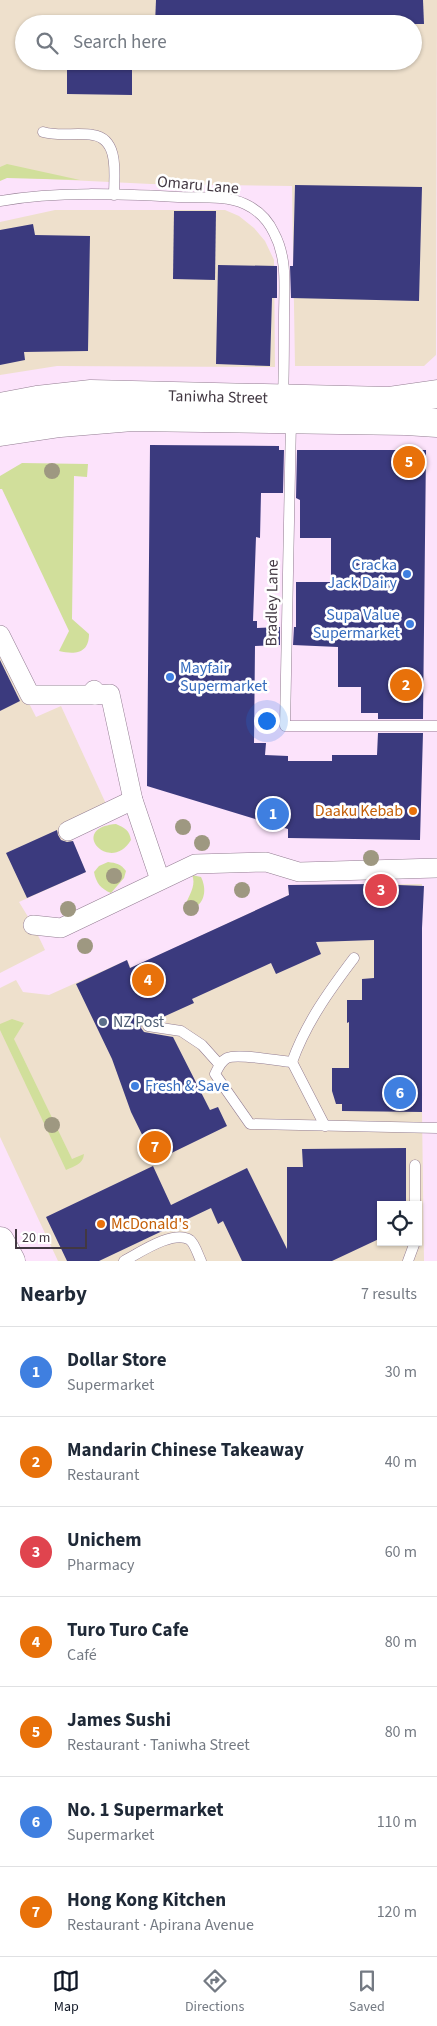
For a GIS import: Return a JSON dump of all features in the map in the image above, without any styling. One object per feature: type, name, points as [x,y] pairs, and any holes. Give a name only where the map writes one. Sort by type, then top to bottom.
[{"type":"main road","name":"Taniwha Street","points":[[0,407],[37,400],[91,394],[437,423]]},
{"type":"main road","name":"Taniwha Street","points":[[0,432],[60,422],[286,409],[388,401],[437,394]]},
{"type":"main road","points":[[0,1241],[10,1261]]},
{"type":"street","points":[[0,635],[30,695],[110,694],[133,800],[160,880]]},
{"type":"street","points":[[68,831],[133,800]]},
{"type":"street","points":[[34,925],[61,928],[196,864],[266,862],[299,872],[437,868]]},
{"type":"lane","points":[[43,132],[55,135],[95,135],[109,145],[114,158],[114,195]]},
{"type":"lane","name":"Omaru Lane","points":[[0,201],[48,195],[114,195],[232,200],[245,204],[265,218],[280,246],[284,260],[286,409]]},
{"type":"lane","name":"Bradley Lane","points":[[286,409],[285,726],[437,726]]},
{"type":"lane","points":[[324,1126],[292,1062],[300,1039],[320,1004],[354,958]]},
{"type":"lane","points":[[148,1026],[181,1030],[202,1045],[219,1064]]},
{"type":"lane","points":[[292,1062],[241,1057],[228,1058],[219,1064],[215,1074],[250,1124],[437,1128]]},
{"type":"lane","points":[[415,1165],[415,1201]]},
{"type":"lane","points":[[124,1261],[169,1238],[182,1236],[192,1241],[201,1261]]},
{"type":"lane","points":[[408,1261],[414,1246]]},
{"type":"shaded area","points":[[0,0],[437,0],[436,355],[424,366],[295,366],[292,186],[151,184],[6,177],[0,180]]},
{"type":"shaded area","points":[[55,210],[225,210],[239,216],[254,228],[265,241],[274,260],[275,367],[57,366],[0,375],[0,222]]},
{"type":"shaded area","points":[[0,646],[36,717],[61,706],[107,806],[66,826],[86,872],[19,902],[45,950],[0,973]]},
{"type":"shaded area","points":[[422,884],[424,1261],[58,1261],[0,1137],[0,988],[16,980],[23,992],[49,995],[127,960],[131,968],[289,895],[288,885]]},
{"type":"green space","points":[[7,164],[80,180],[7,178],[0,181],[0,167]]},
{"type":"green space","points":[[22,463],[88,464],[87,477],[74,476],[72,619],[89,634],[87,645],[80,651],[71,653],[59,651],[69,631],[2,489],[0,489],[0,476]]},
{"type":"green space","points":[[116,824],[126,830],[131,840],[122,850],[113,853],[97,847],[94,840],[95,833],[102,827]]},
{"type":"green space","points":[[108,862],[118,864],[126,871],[124,878],[111,893],[104,890],[96,879],[94,872],[99,866]]},
{"type":"green space","points":[[192,875],[201,877],[204,885],[202,901],[196,907],[187,901],[193,885]]},
{"type":"green space","points":[[12,1019],[24,1023],[14,1039],[72,1159],[84,1154],[80,1162],[66,1170],[0,1030],[0,1024]]},
{"type":"building","points":[[156,0],[423,0],[424,24],[422,24],[422,15],[155,15]]},
{"type":"building","points":[[67,70],[132,70],[132,95],[67,94]]},
{"type":"building","points":[[295,185],[422,187],[419,301],[291,298],[290,266],[293,266]]},
{"type":"building","points":[[174,211],[216,211],[215,280],[173,279]]},
{"type":"building","points":[[33,224],[35,235],[90,236],[88,351],[24,352],[25,360],[0,365],[0,230]]},
{"type":"building","points":[[218,265],[277,266],[277,298],[272,298],[270,366],[216,364]]},
{"type":"building","points":[[150,445],[279,446],[279,450],[284,450],[283,493],[261,493],[260,538],[256,537],[253,621],[257,621],[257,628],[280,627],[280,645],[255,646],[254,743],[266,743],[265,755],[288,756],[288,761],[332,761],[332,755],[377,755],[378,733],[423,733],[420,840],[288,838],[288,829],[147,786]]},
{"type":"building","points":[[297,450],[426,450],[423,719],[378,719],[378,713],[361,713],[361,687],[338,687],[338,647],[293,645],[294,627],[296,627],[296,582],[331,582],[331,538],[300,538],[300,500],[296,498]]},
{"type":"building","points":[[0,660],[20,701],[0,711]]},
{"type":"building","points":[[57,830],[61,840],[73,841],[86,872],[27,898],[6,853]]},
{"type":"building","points":[[372,884],[424,886],[422,928],[422,1112],[342,1111],[342,1104],[336,1104],[332,1091],[332,1068],[349,1068],[347,1000],[362,1000],[362,979],[374,978],[374,940],[316,942],[321,954],[276,974],[271,963],[192,999],[194,1003],[163,1017],[166,1022],[149,1019],[142,1022],[141,1028],[144,1032],[173,1037],[210,1110],[218,1107],[227,1126],[155,1161],[131,1112],[112,1059],[76,984],[127,960],[130,968],[289,895],[288,885]]},
{"type":"building","points":[[406,1148],[406,1201],[377,1201],[377,1240],[332,1261],[242,1261],[223,1221],[218,1224],[211,1208],[99,1261],[67,1261],[46,1217],[153,1166],[171,1205],[247,1168],[287,1249],[287,1167],[303,1167],[302,1149]]},
{"type":"place","name":"James Sushi","points":[[409,462]]},
{"type":"place","name":"Cracka Jack Dairy","points":[[407,574]]},
{"type":"place","name":"Supa Value Supermarket","points":[[410,624]]},
{"type":"place","name":"Mayfair Supermarket","points":[[170,677]]},
{"type":"place","name":"Mandarin Chinese Takeaway","points":[[406,685]]},
{"type":"place","name":"Daaku Kebab","points":[[413,811]]},
{"type":"place","name":"Dollar Store","points":[[273,814]]},
{"type":"place","name":"Unichem","points":[[381,890]]},
{"type":"place","name":"Turo Turo Cafe","points":[[148,980]]},
{"type":"place","name":"NZ Post","points":[[103,1022]]},
{"type":"place","name":"Fresh & Save","points":[[135,1086]]},
{"type":"place","name":"No. 1 Supermarket","points":[[400,1093]]},
{"type":"place","name":"Hong Kong Kitchen","points":[[155,1147]]},
{"type":"place","name":"McDonald's","points":[[101,1224]]}]
